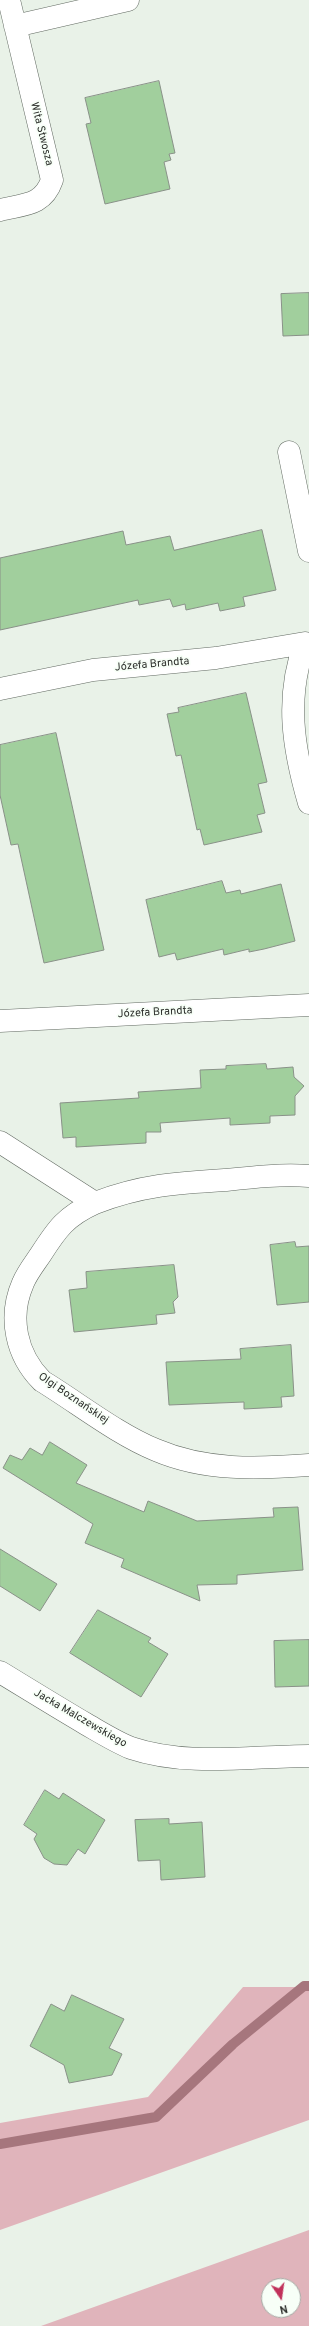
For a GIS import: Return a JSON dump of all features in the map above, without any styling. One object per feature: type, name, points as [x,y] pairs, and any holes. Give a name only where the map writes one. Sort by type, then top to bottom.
[{"type":"street","name":"Wita Stwosza","points":[[0,210],[35,202],[48,193],[52,180],[9,0]]},
{"type":"street","points":[[15,26],[128,0]]},
{"type":"street","points":[[289,452],[309,551]]},
{"type":"street","name":"Józefa Brandta","points":[[0,689],[93,670],[216,658],[307,639]]},
{"type":"street","name":"Józefa Brandta","points":[[307,639],[298,662],[292,701],[301,775],[309,803]]},
{"type":"street","name":"Józefa Brandta","points":[[0,1021],[309,1005]]},
{"type":"street","points":[[0,1142],[95,1203]]},
{"type":"street","name":"Olgi Boznańskiej","points":[[309,1176],[262,1177],[158,1185],[122,1193],[78,1210],[58,1227],[23,1282],[16,1308],[16,1336],[30,1368],[42,1381],[130,1437],[156,1450],[199,1462],[240,1468],[309,1465]]},
{"type":"street","name":"Jacka Malczewskiego","points":[[0,1672],[71,1715],[130,1747],[160,1755],[192,1758],[239,1759],[309,1756]]},
{"type":"shaded area","points":[[243,1987],[309,1987],[309,2120],[0,2230],[0,2123],[148,2097]]},
{"type":"shaded area","points":[[309,2230],[309,2326],[41,2326]]},
{"type":"building","points":[[159,81],[175,153],[169,154],[171,160],[164,162],[170,189],[105,204],[86,124],[91,123],[85,98]]},
{"type":"building","points":[[309,293],[309,335],[283,336],[281,294]]},
{"type":"building","points":[[262,530],[276,590],[243,597],[245,606],[220,611],[218,603],[186,610],[185,604],[173,607],[170,599],[139,605],[138,600],[0,630],[0,558],[123,531],[126,545],[170,536],[174,550]]},
{"type":"building","points":[[246,693],[267,782],[258,784],[265,813],[257,815],[262,832],[204,845],[200,829],[197,830],[181,755],[176,756],[167,714],[179,712],[178,708]]},
{"type":"building","points":[[56,733],[104,950],[44,963],[18,844],[11,845],[0,795],[0,745]]},
{"type":"building","points":[[222,881],[226,893],[240,890],[241,894],[281,884],[295,941],[249,952],[249,949],[224,955],[223,949],[177,960],[175,953],[159,957],[146,900]]},
{"type":"building","points":[[266,1064],[267,1069],[293,1067],[294,1077],[304,1086],[295,1096],[295,1115],[270,1116],[270,1123],[230,1125],[230,1118],[160,1123],[161,1132],[146,1132],[146,1143],[76,1147],[76,1137],[63,1138],[60,1103],[139,1098],[138,1092],[201,1088],[200,1070],[226,1069],[226,1066]]},
{"type":"building","points":[[295,1242],[296,1247],[309,1246],[309,1302],[277,1305],[270,1245]]},
{"type":"building","points":[[174,1265],[178,1297],[173,1302],[175,1313],[156,1315],[157,1324],[74,1332],[69,1290],[87,1288],[86,1272]]},
{"type":"building","points":[[291,1345],[294,1396],[281,1397],[282,1407],[244,1409],[244,1402],[169,1405],[166,1362],[241,1359],[240,1349]]},
{"type":"building","points":[[50,1442],[87,1465],[76,1483],[144,1512],[148,1501],[197,1521],[274,1517],[273,1508],[298,1507],[303,1570],[237,1575],[237,1584],[197,1585],[200,1601],[121,1567],[124,1559],[85,1543],[93,1524],[3,1468],[10,1455],[22,1460],[30,1448],[42,1455]]},
{"type":"building","points":[[0,1549],[57,1584],[40,1611],[0,1586]]},
{"type":"building","points":[[98,1610],[151,1638],[148,1642],[168,1654],[141,1697],[70,1653]]},
{"type":"building","points":[[309,1640],[309,1686],[275,1687],[274,1641]]},
{"type":"building","points":[[45,1790],[59,1799],[63,1793],[105,1820],[85,1854],[78,1849],[67,1865],[54,1864],[44,1858],[34,1839],[37,1834],[24,1825]]},
{"type":"building","points":[[169,1819],[169,1824],[202,1822],[205,1877],[161,1880],[160,1860],[138,1861],[135,1820]]},
{"type":"building","points":[[72,1995],[124,2019],[109,2048],[122,2054],[112,2075],[69,2083],[64,2065],[30,2046],[51,2004],[64,2011]]},
{"type":"waterway","points":[[0,2144],[156,2117],[233,2044],[304,1986],[309,1986]]}]
